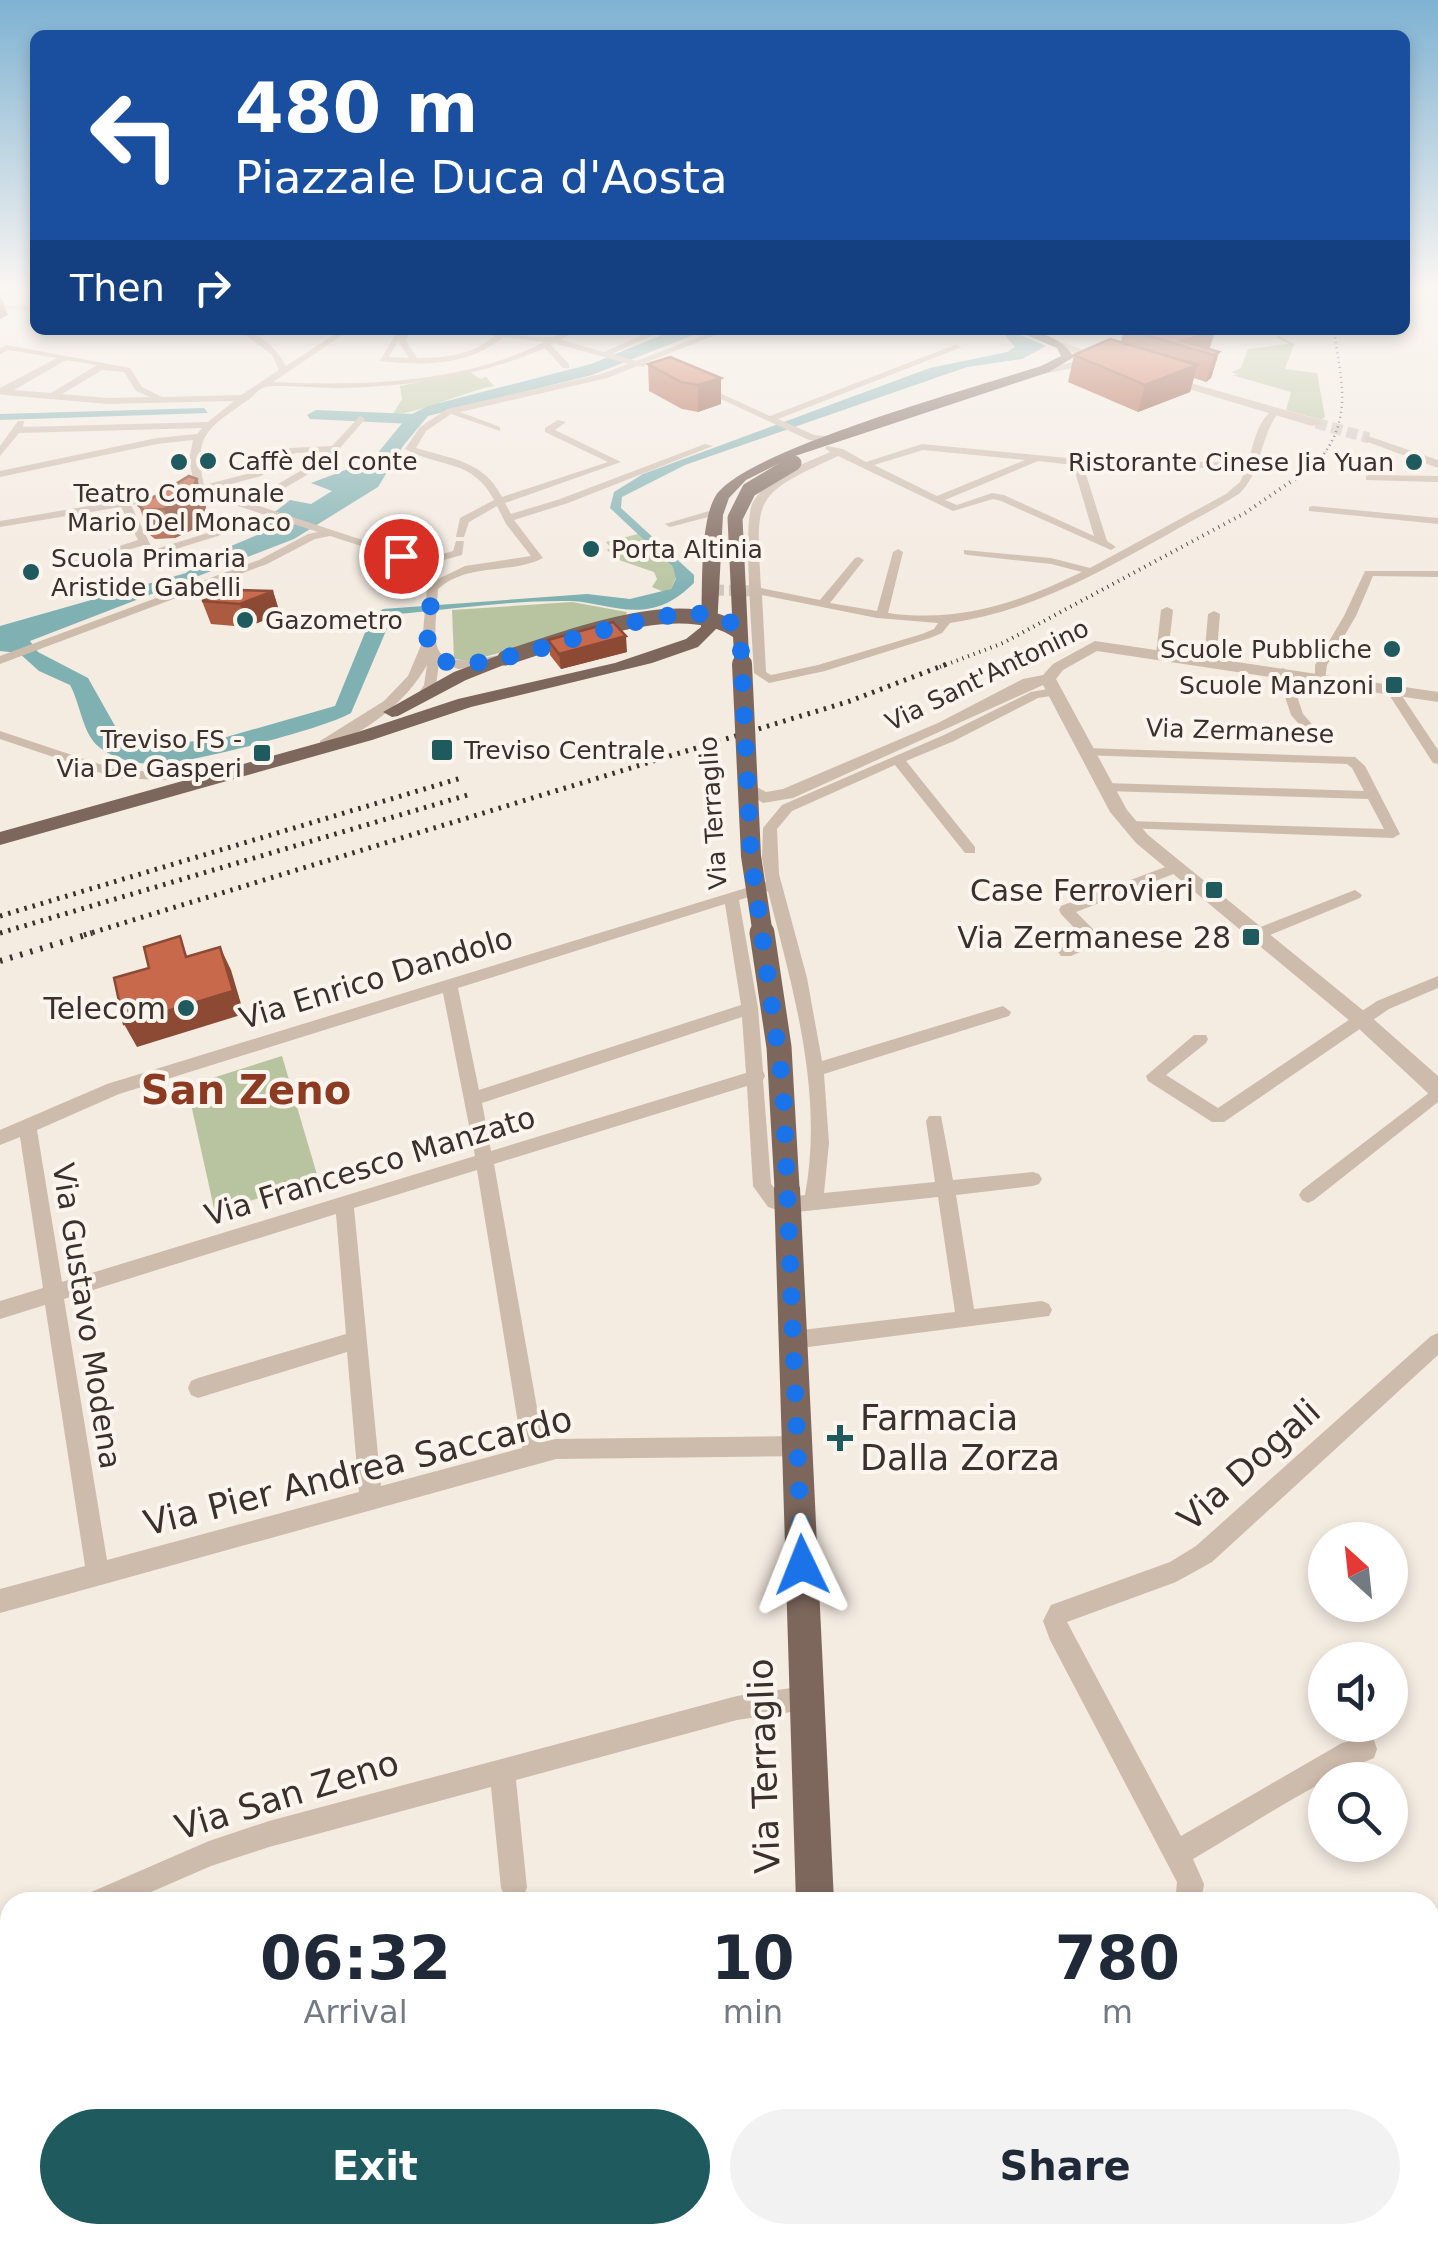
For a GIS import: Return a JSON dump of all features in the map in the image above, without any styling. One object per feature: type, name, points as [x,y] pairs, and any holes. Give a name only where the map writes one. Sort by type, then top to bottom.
[{"type":"main road","points":[[0,839],[255,768],[410,719],[682,647],[709,628],[716,512],[728,490],[748,472],[786,454],[834,446],[857,432],[983,390]]},
{"type":"main road","name":"Via Terraglio","points":[[814,1892],[793,1340],[796,1199],[779,1047],[754,883],[740,632],[738,504],[755,483],[834,446]]},
{"type":"main road","points":[[301,754],[505,658],[660,618],[720,618],[740,632]]},
{"type":"street","points":[[51,398],[64,390]]},
{"type":"street","points":[[141,390],[158,398]]},
{"type":"street","points":[[200,490],[194,454],[199,438],[207,425],[258,390]]},
{"type":"street","points":[[432,600],[450,573],[538,558],[508,518],[488,478],[410,449],[423,429],[450,411],[546,390]]},
{"type":"street","points":[[704,390],[834,446],[957,509],[992,496],[1004,498],[1124,554]]},
{"type":"street","points":[[772,420],[848,390]]},
{"type":"street","points":[[1203,390],[1316,423]]},
{"type":"street","points":[[2,392],[108,401],[246,398]]},
{"type":"street","points":[[450,411],[496,429]]},
{"type":"street","points":[[758,591],[946,620],[1002,609],[1124,554],[1236,491],[1251,466],[1264,425],[1275,411]]},
{"type":"street","points":[[246,508],[314,469],[360,420]]},
{"type":"street","points":[[472,568],[459,546],[464,520],[486,506],[616,462],[548,430],[561,422]]},
{"type":"street","points":[[0,424],[207,425]]},
{"type":"street","points":[[0,453],[19,426]]},
{"type":"street","points":[[0,474],[158,441],[199,438]]},
{"type":"street","points":[[1438,452],[1369,438],[1438,464]]},
{"type":"street","points":[[508,518],[708,446]]},
{"type":"street","points":[[865,465],[922,447],[1076,462],[1251,466]]},
{"type":"street","points":[[0,524],[200,490],[258,474],[293,450],[334,449]]},
{"type":"street","points":[[938,499],[1040,458]]},
{"type":"street","points":[[805,460],[772,485],[756,504],[753,528],[760,673],[769,679],[821,668],[926,636],[946,620]]},
{"type":"street","points":[[1076,462],[1102,543]]},
{"type":"street","points":[[1369,478],[1438,479]]},
{"type":"street","points":[[200,490],[319,533],[401,556],[434,560],[446,565],[450,573]]},
{"type":"street","points":[[125,504],[150,554],[217,533]]},
{"type":"street","points":[[1313,509],[1438,521]]},
{"type":"street","points":[[670,524],[716,512]]},
{"type":"street","points":[[4,659],[281,555],[319,533]]},
{"type":"street","points":[[61,568],[144,542]]},
{"type":"street","points":[[434,560],[459,546]]},
{"type":"street","points":[[882,613],[898,552]]},
{"type":"street","points":[[968,552],[1051,560],[1090,571]]},
{"type":"street","points":[[401,556],[420,568],[432,600],[430,685],[422,697]]},
{"type":"street","points":[[824,603],[860,560]]},
{"type":"street","points":[[1319,678],[1321,665],[1350,616],[1369,573],[1438,574]]},
{"type":"street","points":[[1162,654],[1166,610]]},
{"type":"street","points":[[1210,661],[1214,614]]},
{"type":"street","points":[[430,643],[444,664],[456,666],[505,658]]},
{"type":"street","points":[[325,744],[400,696],[416,674],[430,643]]},
{"type":"street","name":"Via Sant'Antonino","points":[[748,786],[760,797],[780,796],[944,726],[1022,686],[1050,685],[1058,667],[1095,646],[1438,697]]},
{"type":"street","points":[[1200,733],[1312,732],[1297,715],[1283,672]]},
{"type":"street","points":[[970,850],[898,760],[1050,685],[1129,825],[1363,1021],[1438,1091],[1308,1194]]},
{"type":"street","points":[[1392,690],[1438,760]]},
{"type":"street","points":[[0,735],[116,774],[166,776],[255,768]]},
{"type":"street","name":"Via Zermanese","points":[[1085,752],[1343,758],[1358,766],[1393,834],[1129,825]]},
{"type":"street","name":"Via Terraglio","points":[[731,897],[750,1008],[762,1186],[774,1202],[796,1199],[818,1118],[815,1070],[811,1026],[774,884],[769,836],[777,817],[804,800],[898,760]]},
{"type":"street","name":"Via Zermanese","points":[[1105,786],[1372,795]]},
{"type":"street","points":[[1066,952],[1094,938],[1066,910],[1176,868]]},
{"type":"street","name":"Via Enrico Dandolo","points":[[0,1138],[113,1089],[774,884]]},
{"type":"street","points":[[1258,934],[1355,895]]},
{"type":"street","points":[[1200,1039],[1154,1076],[1218,1116],[1383,1004],[1438,982]]},
{"type":"street","points":[[449,984],[485,1163],[534,1454]]},
{"type":"street","points":[[473,1099],[750,1008]]},
{"type":"street","points":[[815,1070],[1003,1012]]},
{"type":"street","name":"Via Francesco Manzato","points":[[0,1310],[757,1076]]},
{"type":"street","points":[[935,1121],[966,1320]]},
{"type":"street","name":"Via Gustavo Modena","points":[[27,1125],[98,1575]]},
{"type":"street","points":[[796,1199],[1033,1179]]},
{"type":"street","points":[[344,1205],[371,1500]]},
{"type":"street","points":[[793,1340],[1042,1310]]},
{"type":"street","points":[[198,1388],[357,1340]]},
{"type":"street","name":"Via Dogali","points":[[1190,1892],[1191,1884],[1176,1854],[1058,1632],[1058,1613],[1067,1606],[1176,1570],[1204,1554],[1438,1342]]},
{"type":"street","name":"Via Pier Andrea Saccardo","points":[[0,1601],[534,1454],[578,1446],[798,1446]]},
{"type":"street","name":"Via San Zeno","points":[[121,1892],[254,1839],[764,1702],[805,1698]]},
{"type":"street","points":[[1176,1854],[1351,1752],[1365,1749]]},
{"type":"street","points":[[502,1772],[514,1888]]},
{"type":"green space","points":[[401,390],[481,390],[393,414],[402,399]]},
{"type":"green space","points":[[1283,390],[1320,390],[1325,417],[1321,420],[1286,410],[1291,392]]},
{"type":"green space","points":[[638,534],[673,567],[677,576],[671,589],[664,592],[652,587],[657,579],[654,572],[616,559],[607,550],[611,548],[606,542]]},
{"type":"green space","points":[[572,602],[627,612],[624,619],[469,661],[454,659],[452,610]]},
{"type":"green space","points":[[282,1056],[318,1178],[215,1213],[187,1086]]},
{"type":"water","points":[[491,390],[533,390],[428,416],[403,446],[378,487],[294,539],[30,641],[38,652],[88,678],[119,733],[151,746],[223,738],[335,706],[371,618],[383,609],[587,594],[630,599],[671,589],[676,579],[673,567],[610,508],[614,492],[643,474],[871,390],[902,390],[685,465],[622,497],[621,508],[694,575],[694,583],[661,606],[637,610],[549,601],[399,614],[391,619],[351,713],[286,736],[174,762],[149,764],[126,760],[93,741],[70,685],[39,671],[19,653],[0,651],[0,626],[186,573],[200,559],[257,535],[262,522],[290,500],[311,504],[332,491],[311,483],[372,460],[408,416],[428,406]]},
{"type":"building","points":[[189,476],[197,479],[188,498],[164,509],[144,510],[139,506]]},
{"type":"building","points":[[238,590],[273,591],[240,604],[202,601]]},
{"type":"building","points":[[613,622],[626,636],[559,654],[548,640]]},
{"type":"building","points":[[180,936],[186,957],[220,947],[233,991],[124,1024],[114,978],[149,968],[144,947]]},
{"type":"waterway","points":[[0,417],[204,411]]},
{"type":"waterway","points":[[316,415],[413,419]]},
{"type":"tunnel","points":[[1316,423],[1369,438]]},
{"type":"tunnel","points":[[713,590],[758,591]]},
{"type":"railway","points":[[1324,454],[1339,424],[1342,390]]},
{"type":"railway","points":[[940,667],[1003,643],[1245,513],[1318,463],[1326,452]]},
{"type":"railway","points":[[84,935],[850,701],[947,664]]},
{"type":"railway","points":[[0,916],[461,778]]},
{"type":"railway","points":[[0,933],[471,794]]},
{"type":"railway","points":[[0,961],[92,933]]},
{"type":"place","name":"Caffè del conte","points":[[208,461]]},
{"type":"place","name":"Teatro Comunale Mario Del Monaco","points":[[179,462]]},
{"type":"place","name":"Ristorante Cinese Jia Yuan","points":[[1414,462]]},
{"type":"place","name":"Porta Altinia","points":[[591,549]]},
{"type":"place","name":"Scuola Primaria Aristide Gabelli","points":[[31,572]]},
{"type":"place","name":"Gazometro","points":[[245,620]]},
{"type":"place","name":"Scuole Pubbliche","points":[[1392,649]]},
{"type":"place","name":"Scuole Manzoni","points":[[1394,685]]},
{"type":"place","name":"Treviso Centrale","points":[[442,750]]},
{"type":"place","name":"Treviso FS - Via De Gasperi","points":[[262,753]]},
{"type":"place","name":"Case Ferrovieri","points":[[1214,890]]},
{"type":"place","name":"Via Zermanese 28","points":[[1251,937]]},
{"type":"place","name":"Telecom","points":[[186,1008]]},
{"type":"place","name":"Farmacia Dalla Zorza","points":[[840,1438]]},
{"type":"district","name":"San Zeno","points":[[246,1090]]},
{"type":"route","points":[[401,556],[420,568],[433,588],[428,644],[434,655],[451,666],[505,658],[660,618],[709,616],[729,622],[740,632],[751,856],[774,998],[783,1086],[802,1565]]}]
